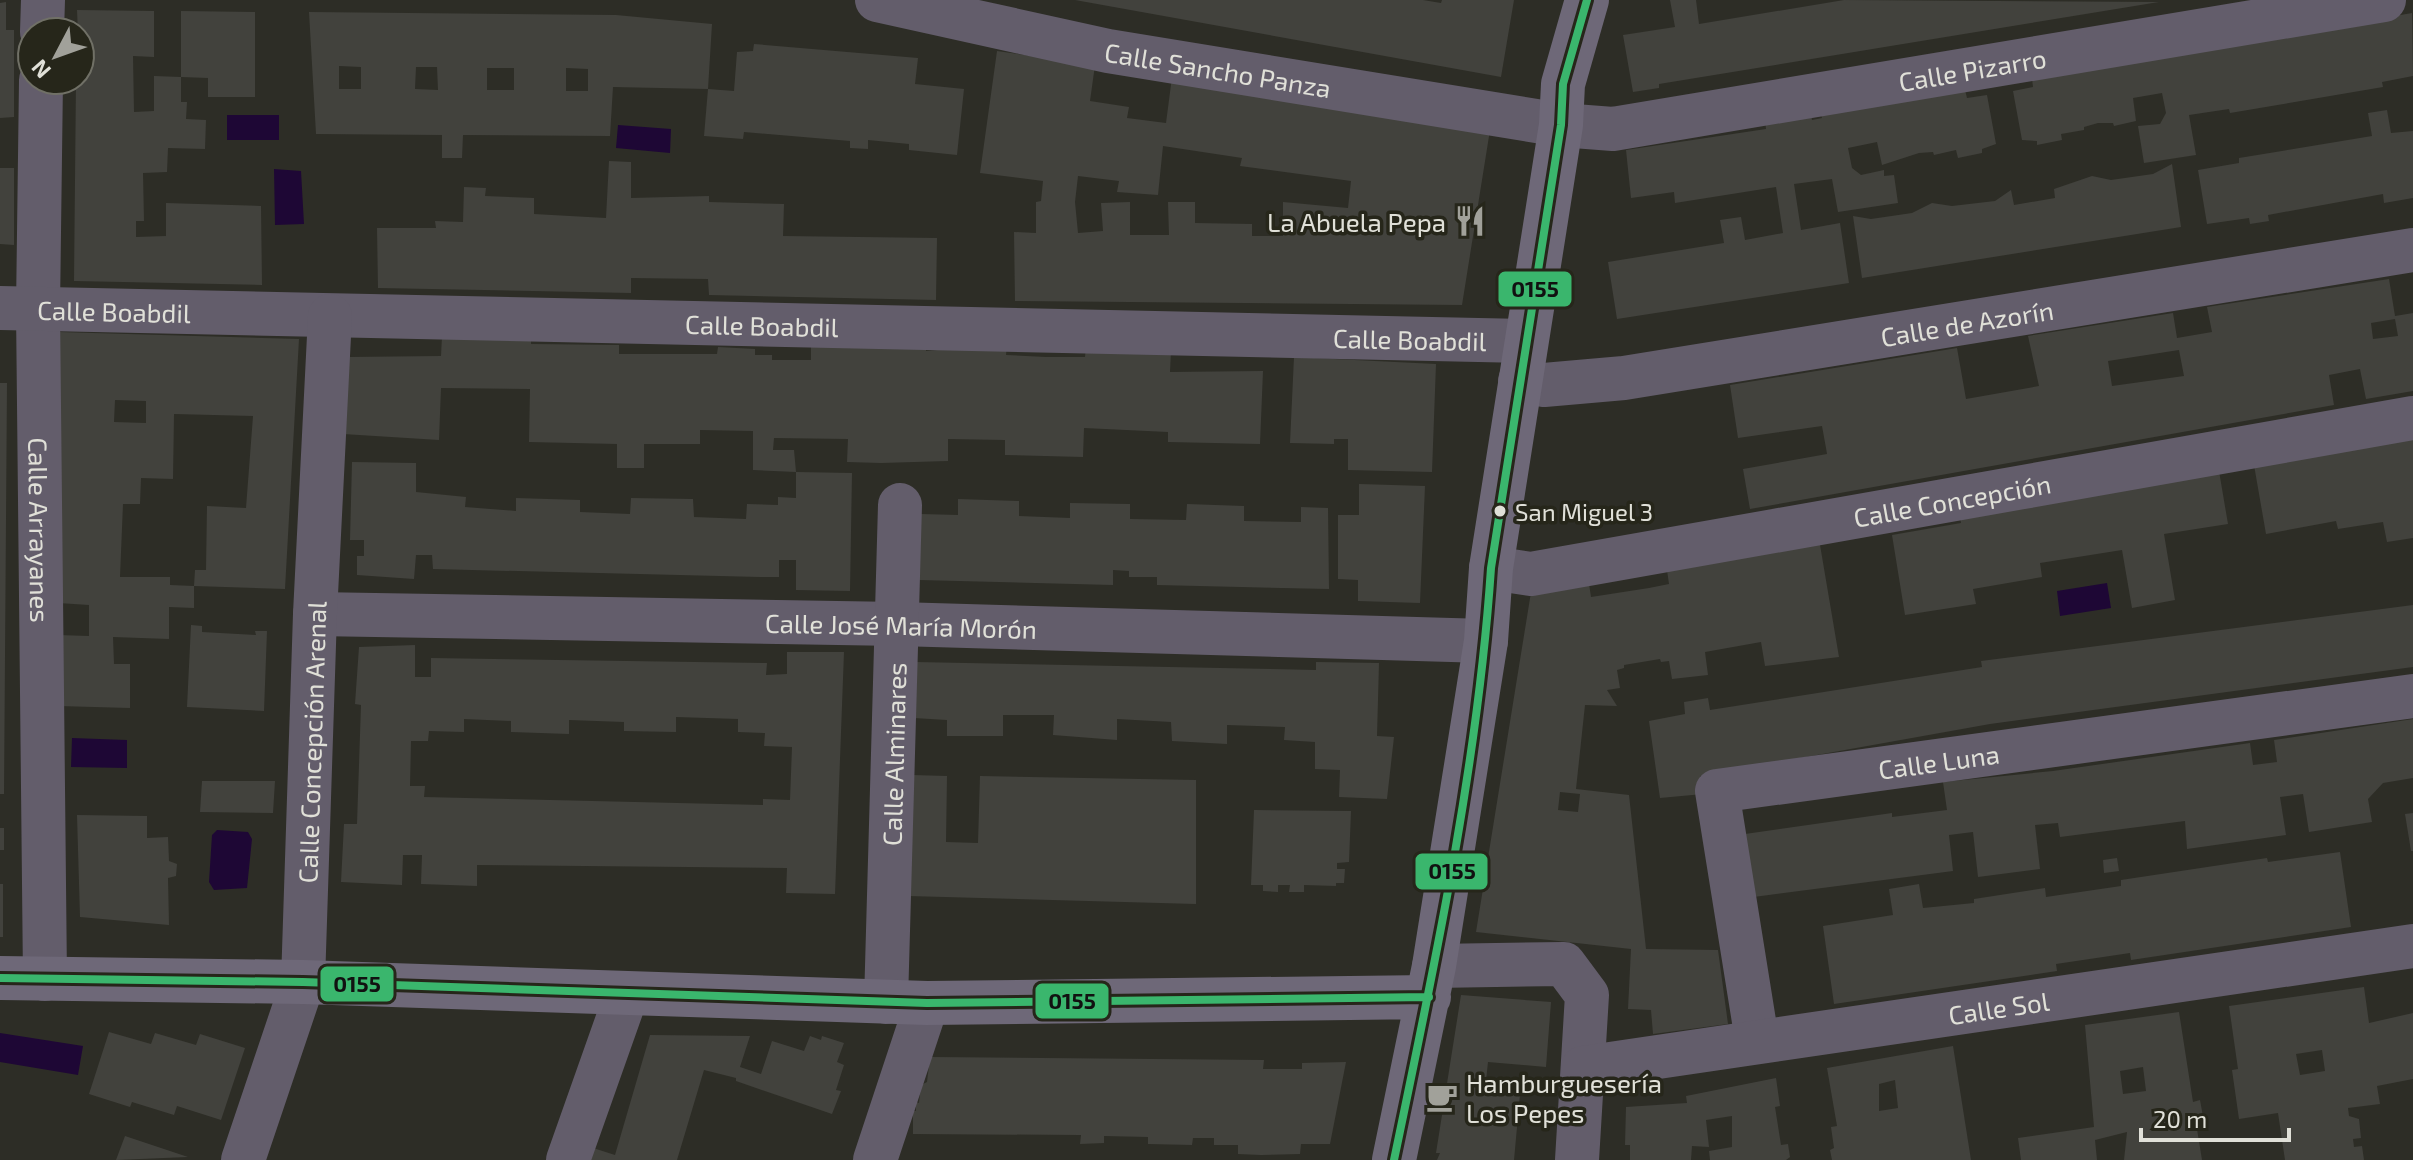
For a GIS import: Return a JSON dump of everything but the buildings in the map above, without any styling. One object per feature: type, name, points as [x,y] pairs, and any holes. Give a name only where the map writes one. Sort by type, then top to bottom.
[{"type":"street","name":"Calle Sancho Panza","points":[[877,0],[1108,51],[1561,125]]},
{"type":"street","points":[[1394,1160],[1431,981],[1486,641],[1491,568],[1561,125],[1563,84],[1587,0]]},
{"type":"street","name":"Calle Pizarro","points":[[1561,125],[1613,129],[2384,0]]},
{"type":"street","name":"Calle Arrayanes","points":[[39,96],[19,309],[45,979]]},
{"type":"street","name":"Calle de Azorín","points":[[1522,361],[1544,385],[1624,378],[2413,250]]},
{"type":"street","name":"Calle Boabdil","points":[[19,309],[330,316],[1522,361]]},
{"type":"street","name":"Calle Concepción Arenal","points":[[243,1160],[303,982],[315,614],[330,316]]},
{"type":"street","name":"Calle Concepción","points":[[1491,568],[1531,574],[2413,418]]},
{"type":"street","name":"Calle Alminares","points":[[875,1160],[906,1002],[898,624],[900,505]]},
{"type":"street","name":"Calle José María Morón","points":[[315,614],[898,624],[1486,641]]},
{"type":"street","name":"Calle Luna","points":[[1757,1040],[1717,791],[2413,696]]},
{"type":"street","name":"Calle Sol","points":[[1583,1068],[2413,946]]},
{"type":"street","points":[[0,978],[303,982],[626,996],[906,1002],[1431,981],[1564,964],[1587,995],[1577,1160]]},
{"type":"street","points":[[568,1160],[626,996]]},
{"type":"shaded area","points":[[227,115],[279,115],[279,140],[227,140]]},
{"type":"shaded area","points":[[618,125],[671,129],[670,153],[616,148]]},
{"type":"shaded area","points":[[274,169],[301,171],[304,224],[275,225]]},
{"type":"shaded area","points":[[2107,583],[2111,608],[2060,616],[2057,591]]},
{"type":"shaded area","points":[[72,738],[127,740],[127,768],[71,767]]},
{"type":"shaded area","points":[[217,830],[248,832],[252,839],[247,888],[214,890],[209,882],[212,835]]},
{"type":"shaded area","points":[[0,1033],[83,1046],[78,1075],[0,1062]]},
{"type":"transit line","name":"0155","points":[[1394,1160],[1453,866],[1476,716],[1491,568],[1561,125],[1563,84],[1587,0]]},
{"type":"transit line","name":"0155","points":[[0,978],[303,982],[927,1003],[1429,997]]},
{"type":"place","name":"La Abuela Pepa","points":[[1470,221]]},
{"type":"place","name":"San Miguel 3","points":[[1500,511]]},
{"type":"place","name":"Hamburguesería Los Pepes","points":[[1442,1097]]}]
